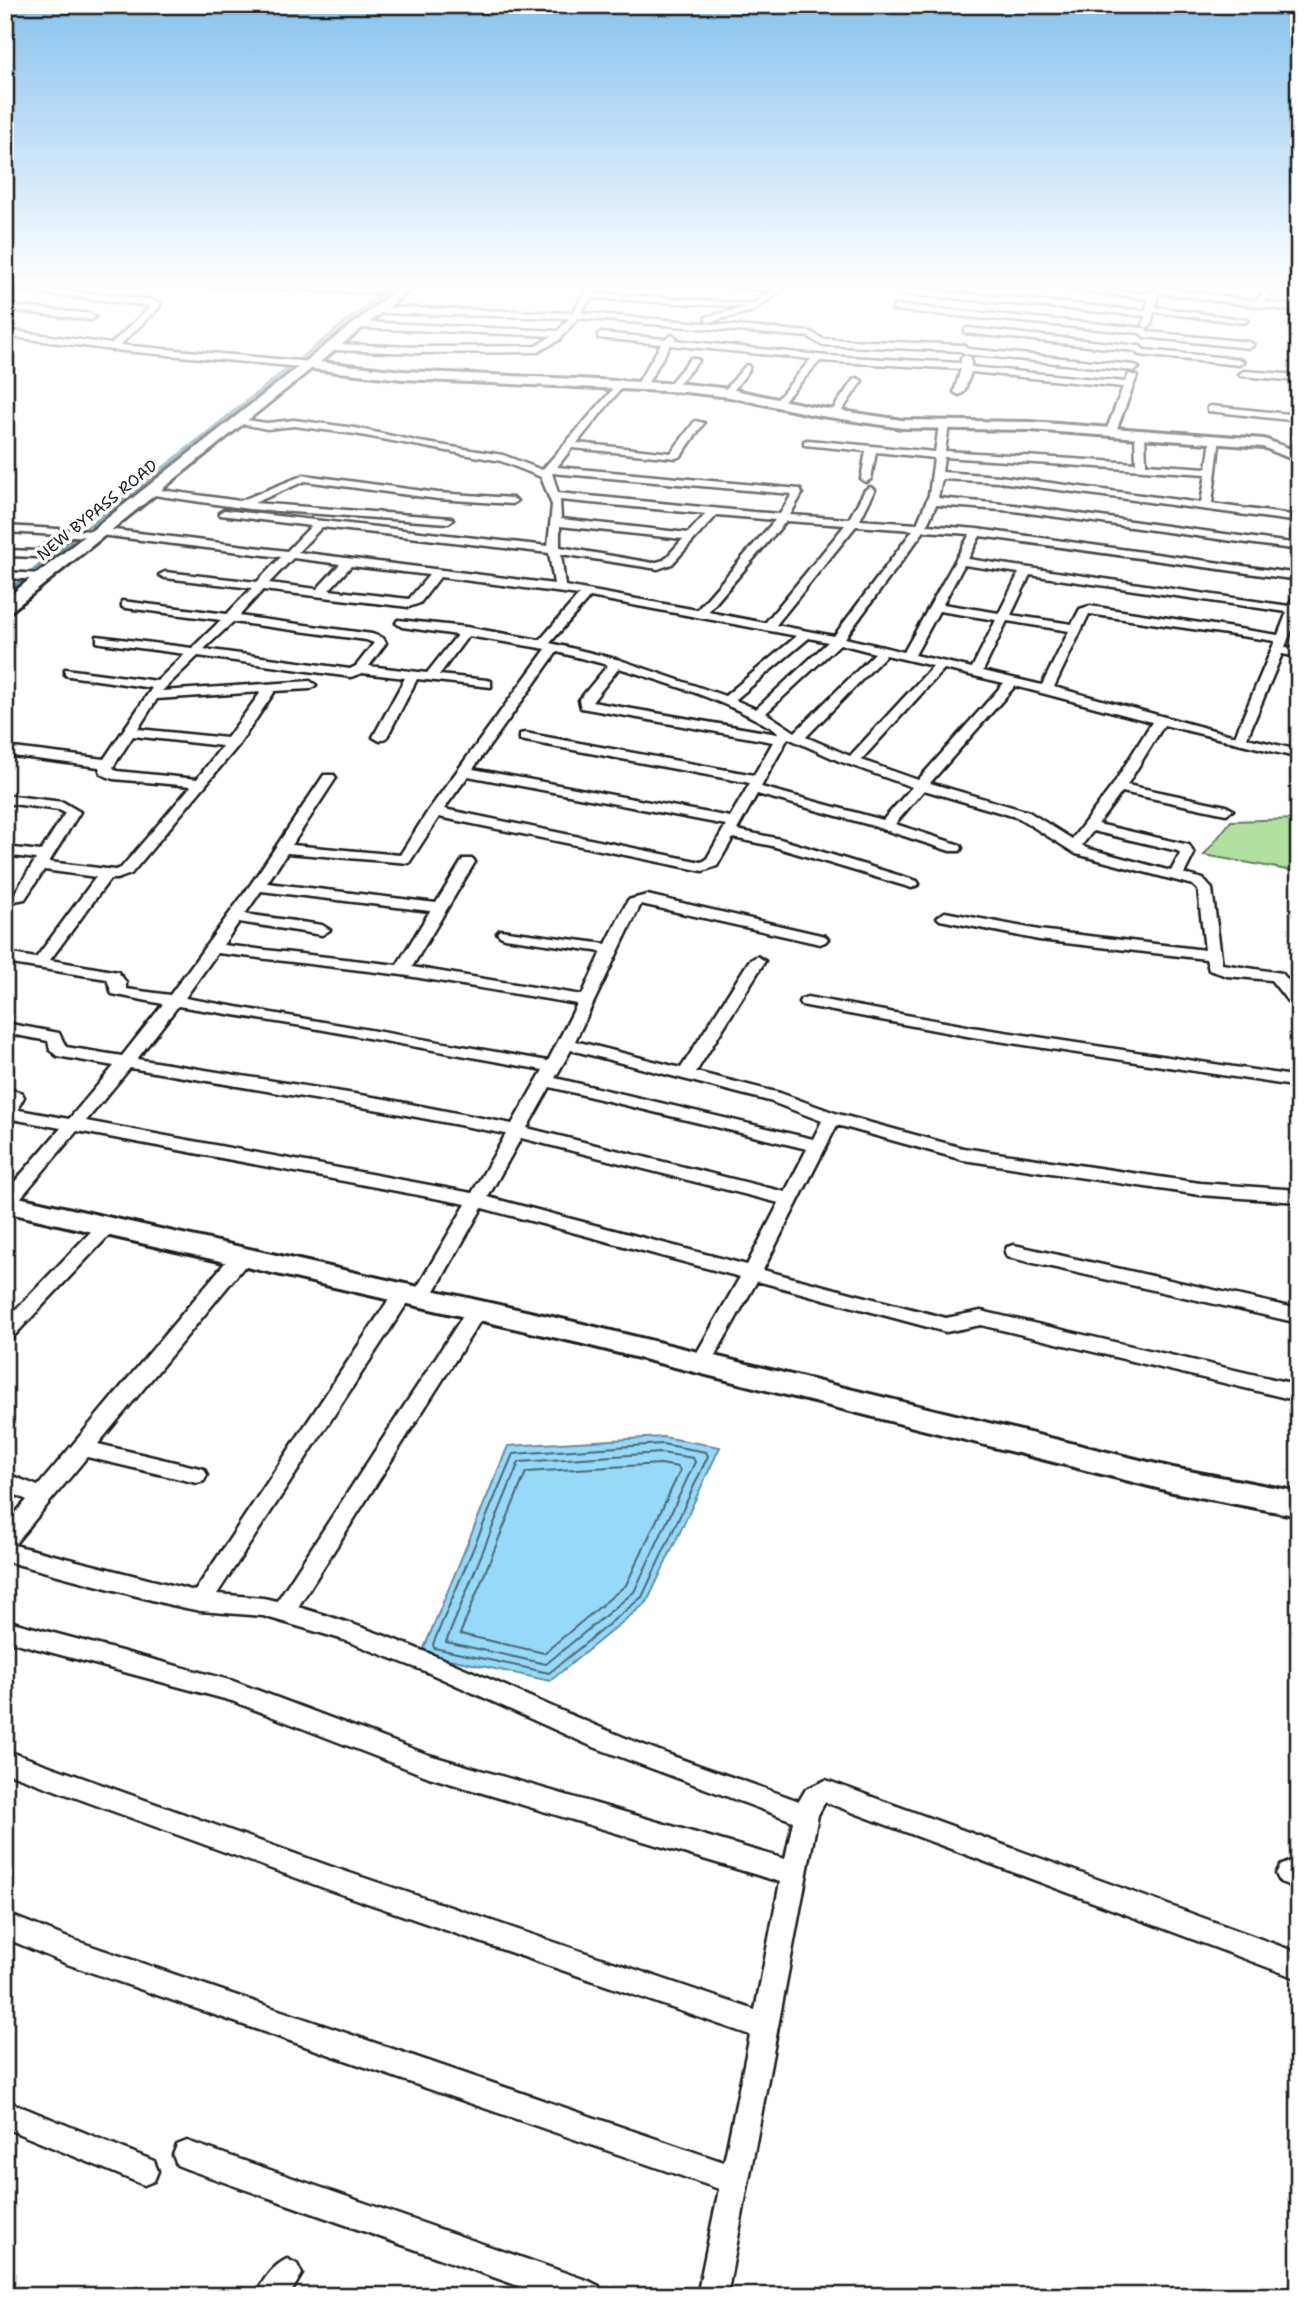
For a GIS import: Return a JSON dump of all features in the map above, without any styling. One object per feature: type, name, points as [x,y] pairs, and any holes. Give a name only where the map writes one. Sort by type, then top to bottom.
[{"type":"street","name":"NEW BYPASS ROAD","points":[[5,607],[32,576],[86,532],[147,491],[238,422],[270,392]]},
{"type":"street","points":[[546,473],[613,392]]},
{"type":"street","points":[[721,392],[834,415],[902,424],[1012,425],[1216,439],[1270,444],[1299,458]]},
{"type":"street","points":[[779,403],[788,392]]},
{"type":"street","points":[[834,415],[849,392]]},
{"type":"street","points":[[1111,431],[1126,392]]},
{"type":"street","points":[[1211,409],[1299,418]]},
{"type":"street","points":[[238,422],[267,426],[294,423],[355,431],[420,445],[503,457],[546,473],[796,491],[797,494],[783,517],[699,615]]},
{"type":"street","points":[[569,445],[672,456],[677,454],[699,423]]},
{"type":"street","points":[[758,714],[837,640],[921,527],[932,501],[944,425]]},
{"type":"street","points":[[1140,434],[1141,467]]},
{"type":"street","points":[[1206,506],[1216,439]]},
{"type":"street","points":[[808,443],[939,455],[1211,471]]},
{"type":"street","points":[[767,628],[853,522],[868,485],[871,449]]},
{"type":"street","points":[[546,473],[557,505],[554,522],[555,550],[560,588]]},
{"type":"street","points":[[935,475],[999,479],[1057,500],[1299,547]]},
{"type":"street","points":[[242,505],[304,478],[438,496],[512,501]]},
{"type":"street","points":[[147,491],[242,505],[448,520]]},
{"type":"street","points":[[554,496],[715,512],[977,532],[1299,577]]},
{"type":"street","points":[[932,501],[1057,500],[1206,506],[1299,519]]},
{"type":"street","points":[[224,513],[555,550],[660,566],[668,562],[715,512]]},
{"type":"street","points":[[554,522],[691,537]]},
{"type":"street","points":[[201,783],[113,775],[106,771],[160,685],[229,619],[318,525]]},
{"type":"street","points":[[5,529],[86,532],[560,588],[837,640],[1299,754]]},
{"type":"street","points":[[5,553],[38,554],[86,532]]},
{"type":"street","points":[[908,656],[977,532]]},
{"type":"street","points":[[319,594],[349,561]]},
{"type":"street","points":[[961,561],[1295,614]]},
{"type":"street","points":[[976,673],[1026,571]]},
{"type":"street","points":[[165,575],[413,603],[437,572]]},
{"type":"street","points":[[5,575],[32,576]]},
{"type":"street","points":[[284,848],[404,860],[548,646],[587,593]]},
{"type":"street","points":[[1238,741],[1295,614],[1299,596]]},
{"type":"street","points":[[125,604],[368,637],[379,641],[360,669]]},
{"type":"street","points":[[936,607],[1076,628]]},
{"type":"street","points":[[1046,690],[1084,612],[1094,610],[1281,645],[1299,653]]},
{"type":"street","points":[[402,623],[548,646],[616,663],[758,714],[788,736]]},
{"type":"street","points":[[431,677],[466,631]]},
{"type":"street","points":[[727,701],[806,635]]},
{"type":"street","points":[[101,639],[351,673],[360,669],[487,684]]},
{"type":"street","points":[[433,814],[442,812],[703,867],[712,863],[755,785],[788,736],[883,651]]},
{"type":"street","points":[[616,663],[585,700],[586,705],[788,736],[923,786],[1024,815],[1073,847],[1198,882],[1205,889],[1215,967],[1276,976],[1299,1005]]},
{"type":"street","points":[[852,761],[940,664]]},
{"type":"street","points":[[69,672],[160,685]]},
{"type":"street","points":[[380,737],[413,675]]},
{"type":"street","points":[[886,825],[1012,682]]},
{"type":"street","points":[[151,696],[310,685]]},
{"type":"street","points":[[5,851],[106,874],[117,875],[126,871],[233,743],[271,688]]},
{"type":"street","points":[[1073,847],[1119,787],[1160,720]]},
{"type":"street","points":[[129,732],[233,743]]},
{"type":"street","points":[[525,737],[755,785],[955,848]]},
{"type":"street","points":[[5,751],[108,764]]},
{"type":"street","points":[[464,771],[732,827],[912,884]]},
{"type":"street","points":[[329,778],[258,886],[173,1001],[127,1061],[6,1203],[701,1363],[1173,1480],[1299,1504]]},
{"type":"street","points":[[1119,787],[1226,810]]},
{"type":"street","points":[[5,799],[71,808],[72,817],[20,896],[5,899]]},
{"type":"street","points":[[1089,826],[1184,848],[1187,854],[1176,876]]},
{"type":"street","points":[[402,970],[468,862]]},
{"type":"street","points":[[40,963],[106,874]]},
{"type":"street","points":[[258,886],[440,908]]},
{"type":"street","points":[[200,1602],[476,1200],[566,1044],[584,1000],[633,903],[641,899],[820,939]]},
{"type":"street","points":[[236,916],[322,930]]},
{"type":"street","points":[[945,917],[1038,934],[1212,955]]},
{"type":"street","points":[[505,933],[610,950]]},
{"type":"street","points":[[213,948],[402,970],[584,1000]]},
{"type":"street","points":[[5,958],[112,975],[118,982],[118,991],[302,1021],[549,1074],[818,1146]]},
{"type":"street","points":[[686,1074],[757,961]]},
{"type":"street","points":[[807,1002],[985,1034],[1299,1082]]},
{"type":"street","points":[[5,1028],[52,1037],[56,1040],[58,1050],[518,1130],[790,1199]]},
{"type":"street","points":[[566,1044],[783,1100],[832,1118],[923,1145],[991,1159],[1212,1191],[1299,1196]]},
{"type":"street","points":[[5,1093],[16,1097],[10,1107],[12,1114],[476,1200],[946,1325],[981,1318],[1299,1393]]},
{"type":"street","points":[[701,1363],[752,1273],[832,1118]]},
{"type":"street","points":[[5,1333],[107,1226]]},
{"type":"street","points":[[1014,1252],[1299,1316]]},
{"type":"street","points":[[5,1541],[241,1257]]},
{"type":"street","points":[[283,1611],[477,1310]]},
{"type":"street","points":[[82,1448],[197,1475]]},
{"type":"street","points":[[5,1481],[42,1496]]},
{"type":"street","points":[[5,1552],[200,1602],[283,1611],[347,1631],[398,1650],[599,1738],[806,1815]]},
{"type":"street","points":[[5,1630],[243,1694],[429,1766],[794,1874]]},
{"type":"street","points":[[5,1761],[335,1880],[765,2027]]},
{"type":"street","points":[[712,2296],[794,1874],[812,1796],[825,1791],[1299,1966]]},
{"type":"street","points":[[5,1925],[67,1951],[735,2180]]},
{"type":"street","points":[[5,2114],[144,2171]]},
{"type":"street","points":[[187,2155],[589,2296]]},
{"type":"green space","points":[[1299,819],[1299,872],[1204,855],[1231,821]]},
{"type":"water","points":[[663,1437],[720,1447],[647,1602],[550,1681],[422,1653],[508,1446]]},
{"type":"waterway","points":[[103,516],[258,392]]},
{"type":"waterway","points":[[5,594],[105,514]]}]
